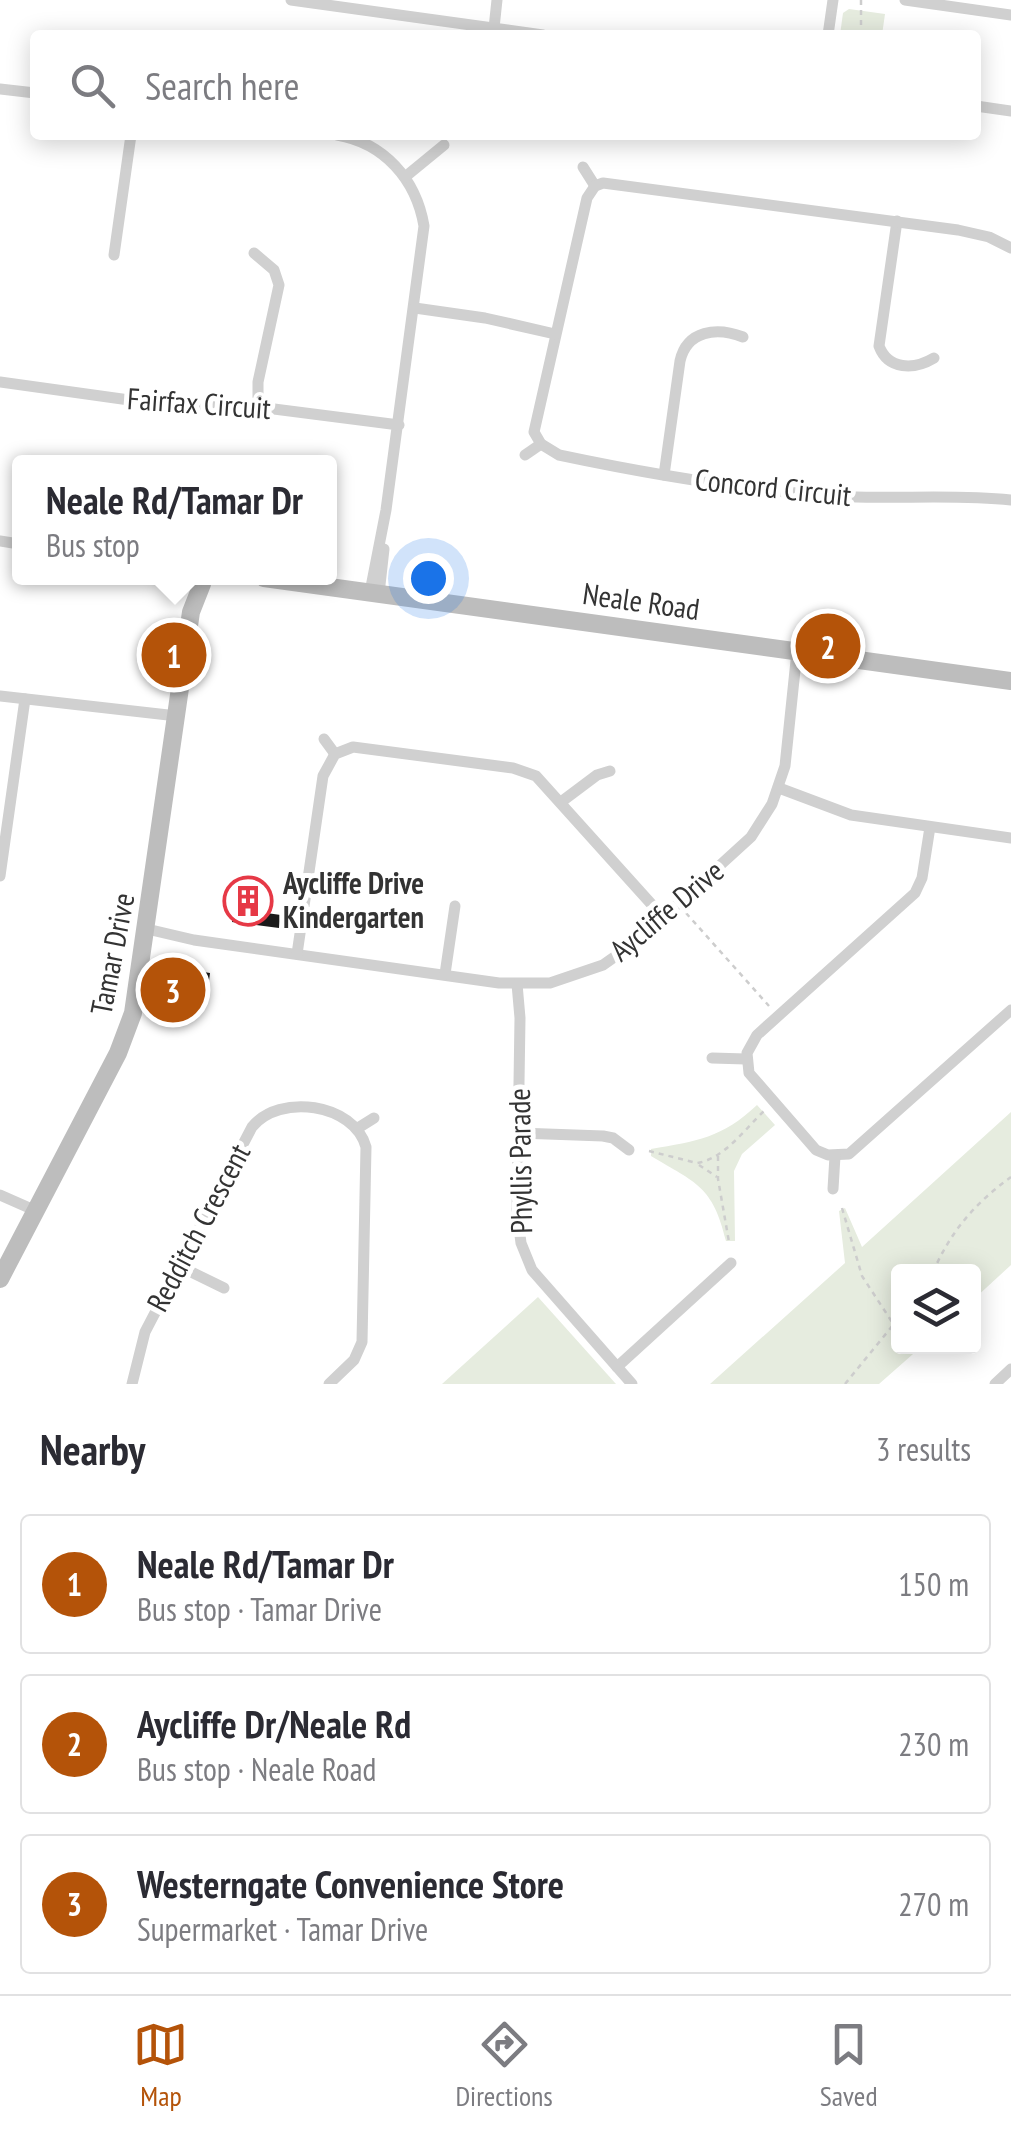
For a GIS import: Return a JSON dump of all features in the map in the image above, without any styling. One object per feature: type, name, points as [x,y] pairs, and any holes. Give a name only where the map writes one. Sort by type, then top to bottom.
[{"type":"street","points":[[290,0],[508,30]]},
{"type":"street","points":[[829,30],[832,0],[843,0]]},
{"type":"street","points":[[905,0],[1011,15]]},
{"type":"street","points":[[494,28],[498,3]]},
{"type":"street","points":[[0,89],[30,92]]},
{"type":"street","points":[[981,107],[1011,111]]},
{"type":"street","points":[[114,255],[129,140]]},
{"type":"street","points":[[352,140],[370,146],[406,177],[424,226],[374,593]]},
{"type":"street","points":[[406,177],[444,146]]},
{"type":"street","points":[[583,167],[595,186]]},
{"type":"street","points":[[525,455],[540,444],[534,423],[588,198],[595,186],[614,182],[897,221],[975,233],[1011,248]]},
{"type":"street","points":[[897,221],[879,346],[887,360],[900,365],[920,365],[934,358]]},
{"type":"street","points":[[254,252],[274,270],[278,285],[258,382],[258,408]]},
{"type":"street","points":[[415,308],[486,318],[555,334]]},
{"type":"street","points":[[664,475],[680,361],[686,344],[712,332],[743,337]]},
{"type":"street","name":"Fairfax Circuit","points":[[0,382],[182,407],[258,408],[398,426]]},
{"type":"street","name":"Concord Circuit","points":[[540,444],[559,455],[664,475],[818,496],[1011,500]]},
{"type":"street","name":"Tamar Drive","points":[[0,1279],[126,1033],[138,991],[191,612],[198,585]]},
{"type":"street","name":"Neale Road","points":[[315,585],[1011,681]]},
{"type":"street","name":"Aycliffe Drive","points":[[147,934],[521,984],[550,983],[586,974],[621,954],[751,837],[779,788],[801,652]]},
{"type":"street","points":[[0,696],[176,720]]},
{"type":"street","points":[[0,876],[24,699]]},
{"type":"street","points":[[324,739],[335,754]]},
{"type":"street","points":[[298,954],[325,768],[335,754],[364,748],[521,770],[536,776],[662,917]]},
{"type":"street","points":[[561,802],[596,775],[610,771]]},
{"type":"street","points":[[779,788],[852,815],[1011,838]]},
{"type":"street","points":[[930,827],[922,878],[915,893],[758,1035],[746,1059],[753,1080],[812,1145],[823,1153],[848,1154],[1011,1010]]},
{"type":"street","points":[[445,974],[454,906]]},
{"type":"street","name":"Phyllis Parade","points":[[521,984],[518,1228],[526,1259],[540,1282],[632,1384]]},
{"type":"street","points":[[712,1058],[746,1059]]},
{"type":"street","name":"Redditch Crescent","points":[[132,1384],[145,1332],[259,1119],[268,1112],[290,1107],[342,1116],[358,1128]]},
{"type":"street","points":[[329,1384],[354,1360],[362,1342],[366,1158],[358,1128],[374,1118]]},
{"type":"street","points":[[519,1133],[603,1136],[629,1150]]},
{"type":"street","points":[[833,1189],[835,1156]]},
{"type":"street","points":[[0,1197],[33,1214]]},
{"type":"street","points":[[617,1368],[731,1263]]},
{"type":"street","points":[[179,1266],[224,1288]]},
{"type":"street","points":[[994,1384],[1011,1369]]},
{"type":"path","points":[[861,30],[862,0]]},
{"type":"path","points":[[686,913],[770,1008]]},
{"type":"path","points":[[697,1164],[718,1154],[764,1111]]},
{"type":"path","points":[[650,1152],[697,1164],[718,1178]]},
{"type":"path","points":[[718,1154],[729,1242]]},
{"type":"path","points":[[937,1264],[966,1215],[1011,1176]]},
{"type":"path","points":[[842,1208],[862,1276],[891,1320]]},
{"type":"path","points":[[845,1384],[891,1329]]},
{"type":"shaded area","points":[[849,9],[885,14],[883,30],[841,30],[843,13]]},
{"type":"shaded area","points":[[757,1105],[775,1125],[742,1154],[734,1171],[735,1241],[726,1241],[708,1197],[691,1180],[651,1156],[651,1149],[708,1136],[732,1125]]},
{"type":"shaded area","points":[[1011,1112],[1011,1265],[981,1293],[981,1264],[891,1264],[891,1354],[913,1354],[879,1384],[710,1384],[845,1263],[839,1211],[845,1208],[862,1247]]},
{"type":"shaded area","points":[[538,1297],[616,1384],[442,1384]]},
{"type":"building","name":"Aycliffe Drive Kindergarten","points":[[237,887],[262,890],[259,912],[281,915],[279,928],[232,922]]},
{"type":"building","points":[[164,966],[210,973],[207,996],[184,993],[182,1012],[169,1011],[171,995],[160,993]]},
{"type":"place","name":"Aycliffe Dr/Neale Rd","points":[[828,646]]},
{"type":"place","name":"Neale Rd/Tamar Dr","points":[[174,655]]},
{"type":"place","name":"Aycliffe Drive Kindergarten","points":[[248,901]]},
{"type":"place","name":"Westerngate Convenience Store","points":[[173,990]]}]
